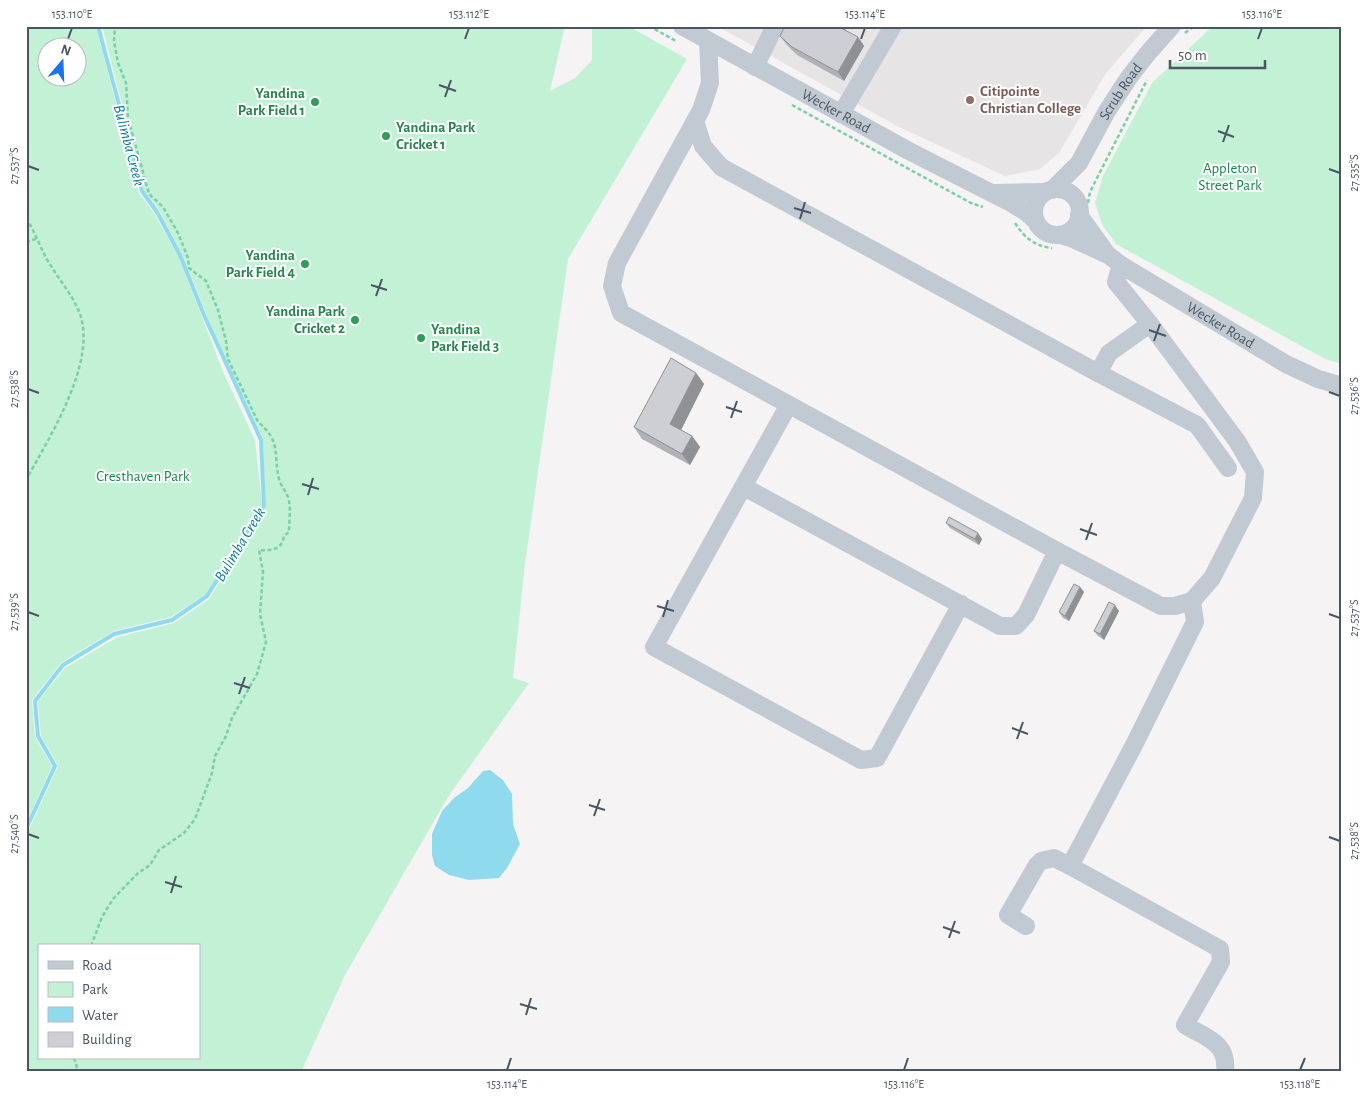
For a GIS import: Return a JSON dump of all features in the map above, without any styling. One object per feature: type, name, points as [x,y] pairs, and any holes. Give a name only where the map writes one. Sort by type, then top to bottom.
[{"type":"street","name":"Wecker Road","points":[[682,26],[960,178],[993,193],[1026,212],[1045,232],[1071,238],[1107,254],[1121,266],[1286,364],[1318,379],[1342,386]]},
{"type":"street","points":[[755,67],[775,26]]},
{"type":"street","points":[[841,114],[893,26]]},
{"type":"street","name":"Scrub Road","points":[[1049,191],[1078,163],[1107,111],[1148,53],[1178,31]]},
{"type":"street","points":[[708,41],[710,83],[701,110],[617,263],[612,286],[621,314],[1161,606],[1175,606],[1192,601],[1212,578],[1253,498],[1255,472],[1237,441],[1150,324],[1116,282],[1121,266]]},
{"type":"street","points":[[695,121],[703,146],[721,167],[1197,425],[1228,468]]},
{"type":"street","name":"Scrub Road","points":[[1078,163],[1078,208]]},
{"type":"street","points":[[1035,220],[1033,212],[1035,204],[1039,197],[1049,191]]},
{"type":"street","name":"Wecker Road","points":[[993,193],[1067,192],[1107,254]]},
{"type":"street","points":[[1060,235],[1067,233],[1077,222],[1078,208]]},
{"type":"street","points":[[1098,373],[1109,353],[1150,324]]},
{"type":"street","points":[[788,406],[654,646],[861,760],[877,758],[961,604]]},
{"type":"street","points":[[744,487],[1000,626],[1016,626],[1026,615],[1057,551]]},
{"type":"street","points":[[1070,866],[1134,745],[1195,622],[1192,601]]},
{"type":"street","points":[[1026,926],[1008,915],[1036,865],[1041,861],[1054,858],[1220,949],[1221,962],[1185,1025],[1216,1042],[1225,1055],[1225,1071]]},
{"type":"path","points":[[91,944],[102,917],[113,899],[138,874],[150,866],[159,850],[184,833],[195,819],[212,773],[215,756],[226,736],[232,718],[258,674],[266,642],[260,614],[263,572],[259,550],[270,551],[278,548],[283,542],[284,536],[289,532],[289,500],[279,480],[277,453],[272,438],[266,428],[258,422],[228,359],[226,341],[218,310],[206,281],[189,268],[188,258],[178,233],[163,207],[149,194],[128,118],[126,83],[116,55],[114,41],[115,26]]},
{"type":"path","points":[[1178,31],[1194,26]]},
{"type":"path","points":[[1097,178],[1148,79]]},
{"type":"path","points":[[26,218],[50,265],[73,298],[84,332],[80,365],[74,385],[64,410],[26,480]]},
{"type":"path","points":[[26,242],[36,239]]},
{"type":"shaded area","name":"Citipointe Christian College","points":[[717,26],[1147,26],[1106,73],[1059,153],[1040,169],[1005,176],[899,127]]},
{"type":"green space","name":"Cresthaven Park","points":[[26,26],[96,26],[139,193],[154,213],[178,255],[224,374],[255,440],[262,505],[206,594],[171,617],[114,631],[62,662],[32,700],[35,737],[52,766],[26,823]]},
{"type":"green space","points":[[102,26],[565,26],[550,91],[575,78],[592,60],[592,26],[628,26],[687,59],[568,259],[525,564],[513,678],[529,683],[448,797],[345,975],[303,1071],[26,1071],[26,836],[58,766],[41,736],[38,701],[65,668],[118,637],[174,623],[209,599],[266,507],[263,439],[216,338],[183,256],[159,210],[144,190]]},
{"type":"green space","name":"Appleton Street Park","points":[[1213,26],[1342,26],[1342,364],[1325,359],[1116,244],[1103,226],[1095,203],[1103,176],[1152,83]]},
{"type":"water","points":[[490,770],[503,780],[512,794],[513,824],[520,844],[507,868],[499,878],[469,880],[449,875],[435,866],[432,855],[432,834],[442,811],[454,798],[468,788],[483,771]]},
{"type":"building","points":[[785,26],[840,26],[858,37],[838,72],[792,47],[780,36]]},
{"type":"building","points":[[671,358],[696,373],[670,424],[692,436],[682,454],[634,427]]},
{"type":"building","points":[[949,517],[978,533],[975,539],[946,523]]},
{"type":"building","points":[[1074,584],[1080,587],[1065,616],[1059,612]]},
{"type":"building","points":[[1109,602],[1115,605],[1100,634],[1094,631]]},
{"type":"waterway","name":"Bulimba Creek","points":[[26,829],[55,766],[38,736],[35,701],[63,665],[114,634],[172,620],[207,596],[264,506],[261,440],[204,315],[180,255],[157,212],[142,191],[98,26]]},
{"type":"place","name":"Citipointe Christian College","points":[[970,100]]},
{"type":"place","name":"Yandina Park Field 1","points":[[315,102]]},
{"type":"place","name":"Yandina Park Cricket 1","points":[[386,136]]},
{"type":"place","name":"Yandina Park Field 4","points":[[305,264]]},
{"type":"place","name":"Yandina Park Cricket 2","points":[[355,320]]},
{"type":"place","name":"Yandina Park Field 3","points":[[421,338]]}]
